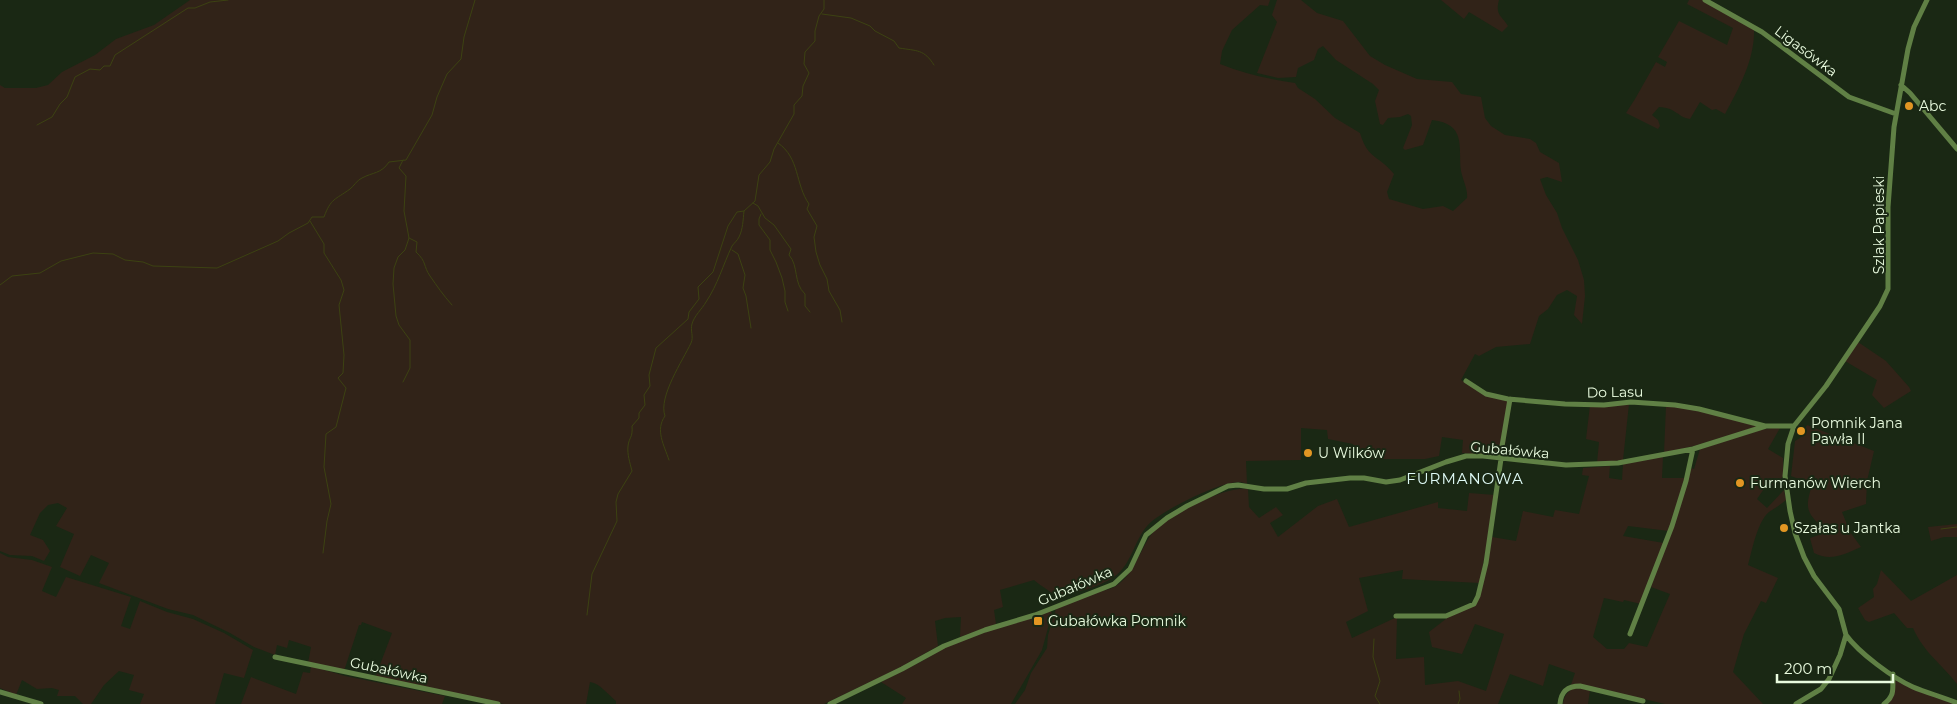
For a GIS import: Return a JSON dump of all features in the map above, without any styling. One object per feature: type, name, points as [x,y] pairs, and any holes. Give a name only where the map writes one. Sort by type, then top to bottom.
[{"type":"street","name":"Ligasówka","points":[[1705,0],[1762,32],[1849,97],[1896,114]]},
{"type":"street","name":"Szlak Papieski","points":[[1794,426],[1826,386],[1880,306],[1888,288],[1888,207],[1896,114],[1914,27],[1927,0]]},
{"type":"street","points":[[1901,85],[1910,93],[1957,149]]},
{"type":"street","name":"Do Lasu","points":[[1466,381],[1486,394],[1510,399],[1565,404],[1660,404],[1700,409],[1766,426]]},
{"type":"street","points":[[1396,616],[1446,616],[1474,604],[1478,596],[1487,556],[1510,399]]},
{"type":"street","name":"Gubałówka","points":[[830,704],[944,646],[985,630],[1034,615],[1114,584],[1130,568],[1146,535],[1167,518],[1187,506],[1228,486],[1238,484],[1264,489],[1287,489],[1306,484],[1350,478],[1380,481],[1400,480],[1466,456],[1483,456],[1547,464],[1597,465],[1618,463],[1693,449],[1766,426],[1794,426]]},
{"type":"street","points":[[1794,426],[1788,444],[1784,468],[1790,511],[1804,557],[1814,576],[1839,609],[1846,635],[1854,645],[1912,687],[1957,703]]},
{"type":"street","points":[[1630,634],[1672,526],[1686,481],[1693,449]]},
{"type":"street","points":[[1796,704],[1821,689],[1829,679],[1840,655],[1846,635]]},
{"type":"street","name":"Gubałówka","points":[[275,657],[498,704]]},
{"type":"street","points":[[1884,704],[1892,696],[1894,687],[1893,674]]},
{"type":"street","points":[[1560,704],[1563,693],[1572,686],[1580,686],[1643,701]]},
{"type":"street","points":[[0,692],[41,704]]},
{"type":"shaded area","points":[[190,0],[1270,0],[1268,6],[1260,5],[1232,30],[1222,51],[1220,64],[1257,76],[1295,83],[1298,88],[1315,99],[1335,118],[1360,133],[1370,153],[1394,174],[1387,192],[1389,199],[1423,209],[1443,206],[1453,211],[1467,198],[1467,195],[1461,171],[1460,145],[1456,132],[1451,126],[1432,120],[1423,145],[1405,150],[1403,148],[1412,125],[1411,116],[1408,114],[1388,118],[1383,125],[1380,124],[1375,101],[1379,90],[1336,60],[1323,46],[1318,49],[1314,60],[1298,68],[1296,77],[1278,78],[1257,73],[1277,22],[1272,15],[1277,0],[1301,0],[1317,13],[1343,21],[1370,56],[1385,65],[1417,79],[1452,82],[1461,94],[1481,97],[1485,118],[1491,126],[1505,135],[1530,139],[1536,143],[1540,152],[1559,163],[1562,182],[1547,177],[1540,179],[1578,260],[1584,280],[1585,296],[1582,324],[1574,315],[1577,296],[1567,290],[1557,295],[1548,309],[1539,316],[1530,344],[1496,347],[1479,356],[1475,354],[1461,380],[1486,395],[1512,401],[1503,457],[1462,453],[1463,440],[1442,437],[1439,456],[1425,459],[1355,459],[1353,444],[1328,439],[1327,430],[1301,428],[1301,460],[1246,461],[1247,484],[1241,482],[1232,483],[1206,491],[1177,505],[1153,520],[1139,538],[1125,566],[1108,581],[1057,598],[1034,580],[1000,590],[1003,607],[994,610],[996,624],[960,637],[961,617],[935,621],[938,646],[899,668],[824,704],[616,704],[616,701],[604,690],[590,682],[586,704],[504,704],[375,678],[392,633],[362,622],[359,625],[344,671],[308,663],[311,647],[289,640],[287,648],[277,645],[275,655],[254,647],[193,615],[168,609],[99,583],[109,563],[91,555],[80,576],[60,567],[74,534],[56,526],[67,508],[58,503],[48,505],[40,513],[30,535],[43,540],[50,551],[44,561],[32,556],[10,555],[0,551],[0,85],[5,88],[36,88],[48,85],[62,72],[95,55],[116,39],[154,25]]},
{"type":"shaded area","points":[[1441,0],[1499,0],[1498,12],[1508,26],[1502,32],[1469,12],[1464,19]]},
{"type":"shaded area","points":[[1689,0],[1702,0],[1754,29],[1752,51],[1741,84],[1725,114],[1716,109],[1712,110],[1700,102],[1690,119],[1670,109],[1659,107],[1652,115],[1658,120],[1660,126],[1658,129],[1626,113],[1656,62],[1665,67],[1667,62],[1658,57],[1679,21],[1727,45],[1733,28],[1687,4]]},
{"type":"shaded area","points":[[1858,342],[1886,361],[1911,391],[1884,408],[1872,395],[1877,380],[1845,361]]},
{"type":"shaded area","points":[[1629,404],[1623,460],[1597,463],[1599,442],[1586,439],[1590,405]]},
{"type":"shaded area","points":[[1666,406],[1687,408],[1759,426],[1664,453]]},
{"type":"shaded area","points":[[1807,425],[1874,451],[1867,481],[1866,504],[1842,512],[1850,532],[1861,547],[1838,556],[1826,557],[1814,553],[1810,538],[1819,535],[1818,523],[1808,509],[1812,484],[1791,476],[1795,441],[1800,438]]},
{"type":"shaded area","points":[[1780,428],[1768,449],[1783,458],[1783,476],[1775,487],[1768,483],[1757,499],[1767,508],[1784,490],[1786,500],[1769,512],[1761,523],[1755,537],[1748,565],[1778,578],[1766,603],[1761,601],[1744,634],[1733,672],[1763,704],[1665,704],[1579,684],[1571,685],[1575,673],[1549,664],[1543,686],[1510,674],[1498,704],[1015,704],[1025,690],[1031,673],[1047,648],[1048,635],[1056,609],[1116,586],[1123,581],[1148,539],[1160,525],[1183,510],[1212,496],[1238,489],[1248,489],[1249,507],[1259,518],[1276,507],[1283,515],[1270,523],[1278,537],[1318,506],[1337,499],[1349,527],[1438,502],[1438,508],[1467,511],[1469,493],[1495,495],[1480,583],[1402,579],[1403,570],[1359,578],[1368,611],[1346,622],[1352,638],[1397,617],[1396,659],[1424,657],[1425,685],[1458,681],[1486,691],[1504,634],[1475,624],[1462,654],[1432,647],[1429,632],[1451,615],[1475,605],[1492,537],[1516,541],[1523,511],[1553,517],[1555,510],[1579,514],[1589,476],[1582,475],[1583,468],[1610,466],[1609,478],[1622,480],[1623,464],[1663,457],[1662,478],[1687,478],[1690,468],[1694,469],[1700,449],[1760,430]],"holes":[[[1679,501],[1651,587],[1670,594],[1647,647],[1629,643],[1624,649],[1607,649],[1593,637],[1604,598],[1641,604],[1664,543],[1623,536],[1628,526],[1669,531]]]},
{"type":"shaded area","points":[[1957,524],[1957,537],[1944,537],[1931,541],[1928,527]]},
{"type":"shaded area","points":[[0,553],[8,557],[32,560],[52,567],[42,591],[56,597],[66,577],[131,597],[121,626],[130,629],[140,601],[167,612],[193,619],[224,633],[253,650],[244,678],[224,673],[215,704],[140,704],[144,694],[129,690],[134,675],[119,671],[104,685],[91,704],[83,704],[75,696],[57,696],[59,690],[52,688],[37,689],[22,680],[16,695],[0,688]]},
{"type":"shaded area","points":[[1881,570],[1911,601],[1957,575],[1957,684],[1922,644],[1913,628],[1907,628],[1894,613],[1869,622],[1865,620],[1858,608],[1874,597],[1873,589],[1877,584]]},
{"type":"shaded area","points":[[1050,611],[1052,613],[1042,650],[1011,704],[902,704],[906,698],[881,682],[943,648],[995,628]]},
{"type":"shaded area","points":[[311,666],[345,676],[445,696],[442,704],[241,704],[251,677],[296,694],[303,672],[310,673]]},
{"type":"shaded area","points":[[1894,680],[1954,704],[1886,704],[1894,695]]},
{"type":"shaded area","points":[[1574,688],[1590,690],[1588,704],[1563,704],[1566,694]]},
{"type":"waterway","points":[[37,125],[52,117],[67,97],[75,77],[90,69],[100,70],[104,66],[110,66],[115,55],[188,8],[195,8],[210,2],[228,0]]},
{"type":"waterway","points":[[0,285],[12,276],[40,273],[61,261],[93,253],[113,254],[125,260],[143,262],[153,266],[217,268],[278,241],[308,223],[312,217],[324,217],[331,203],[360,179],[380,171],[389,162],[406,160],[432,115],[447,74],[461,59],[464,37],[475,0]]},
{"type":"waterway","points":[[669,460],[661,432],[668,389],[691,343],[693,321],[710,295],[732,246],[739,237],[744,211],[755,201],[759,175],[770,162],[774,149],[794,114],[794,105],[802,96],[803,86],[809,73],[804,64],[805,52],[815,41],[815,31],[819,16],[824,9],[824,0]]},
{"type":"waterway","points":[[822,14],[851,18],[870,26],[875,31],[894,41],[899,48],[923,53],[934,65]]},
{"type":"waterway","points":[[778,143],[785,149],[794,164],[801,188],[809,204],[807,209],[817,226],[814,237],[816,252],[827,279],[829,291],[840,310],[842,322]]},
{"type":"waterway","points":[[403,160],[399,168],[406,176],[404,211],[409,238],[405,250],[398,257],[394,268],[393,284],[396,316],[399,325],[410,340],[410,368],[403,382]]},
{"type":"waterway","points":[[753,203],[758,206],[765,218],[774,225],[791,249],[789,255],[794,264],[801,290],[805,294],[805,306],[810,312]]},
{"type":"waterway","points":[[587,615],[592,574],[617,521],[616,502],[618,494],[632,471],[628,455],[628,443],[632,433],[632,426],[639,418],[639,413],[645,405],[644,395],[650,386],[649,375],[656,348],[688,319],[689,312],[699,299],[698,287],[713,272],[728,226],[737,212],[744,211]]},
{"type":"waterway","points":[[761,214],[759,225],[770,240],[770,250],[782,278],[788,311]]},
{"type":"waterway","points":[[310,221],[324,244],[324,253],[341,280],[344,290],[339,305],[344,355],[343,373],[338,378],[346,388],[336,427],[326,434],[324,467],[331,504],[323,553]]},
{"type":"waterway","points":[[409,238],[417,242],[416,252],[422,259],[430,276],[452,305]]},
{"type":"waterway","points":[[732,250],[738,254],[745,275],[743,288],[751,328]]},
{"type":"waterway","points":[[1941,529],[1957,527]]},
{"type":"waterway","points":[[1374,639],[1373,657],[1380,681],[1375,696],[1380,704]]},
{"type":"waterway","points":[[1458,704],[1460,699],[1459,691]]},
{"type":"place","name":"Abc","points":[[1909,106]]},
{"type":"place","name":"Pomnik Jana Pawła II","points":[[1801,431]]},
{"type":"place","name":"U Wilków","points":[[1308,453]]},
{"type":"place","name":"Furmanów Wierch","points":[[1740,483]]},
{"type":"place","name":"Szałas u Jantka","points":[[1784,528]]},
{"type":"place","name":"Gubałówka Pomnik","points":[[1038,621]]},
{"type":"district","name":"FURMANOWA","points":[[1465,478]]}]
